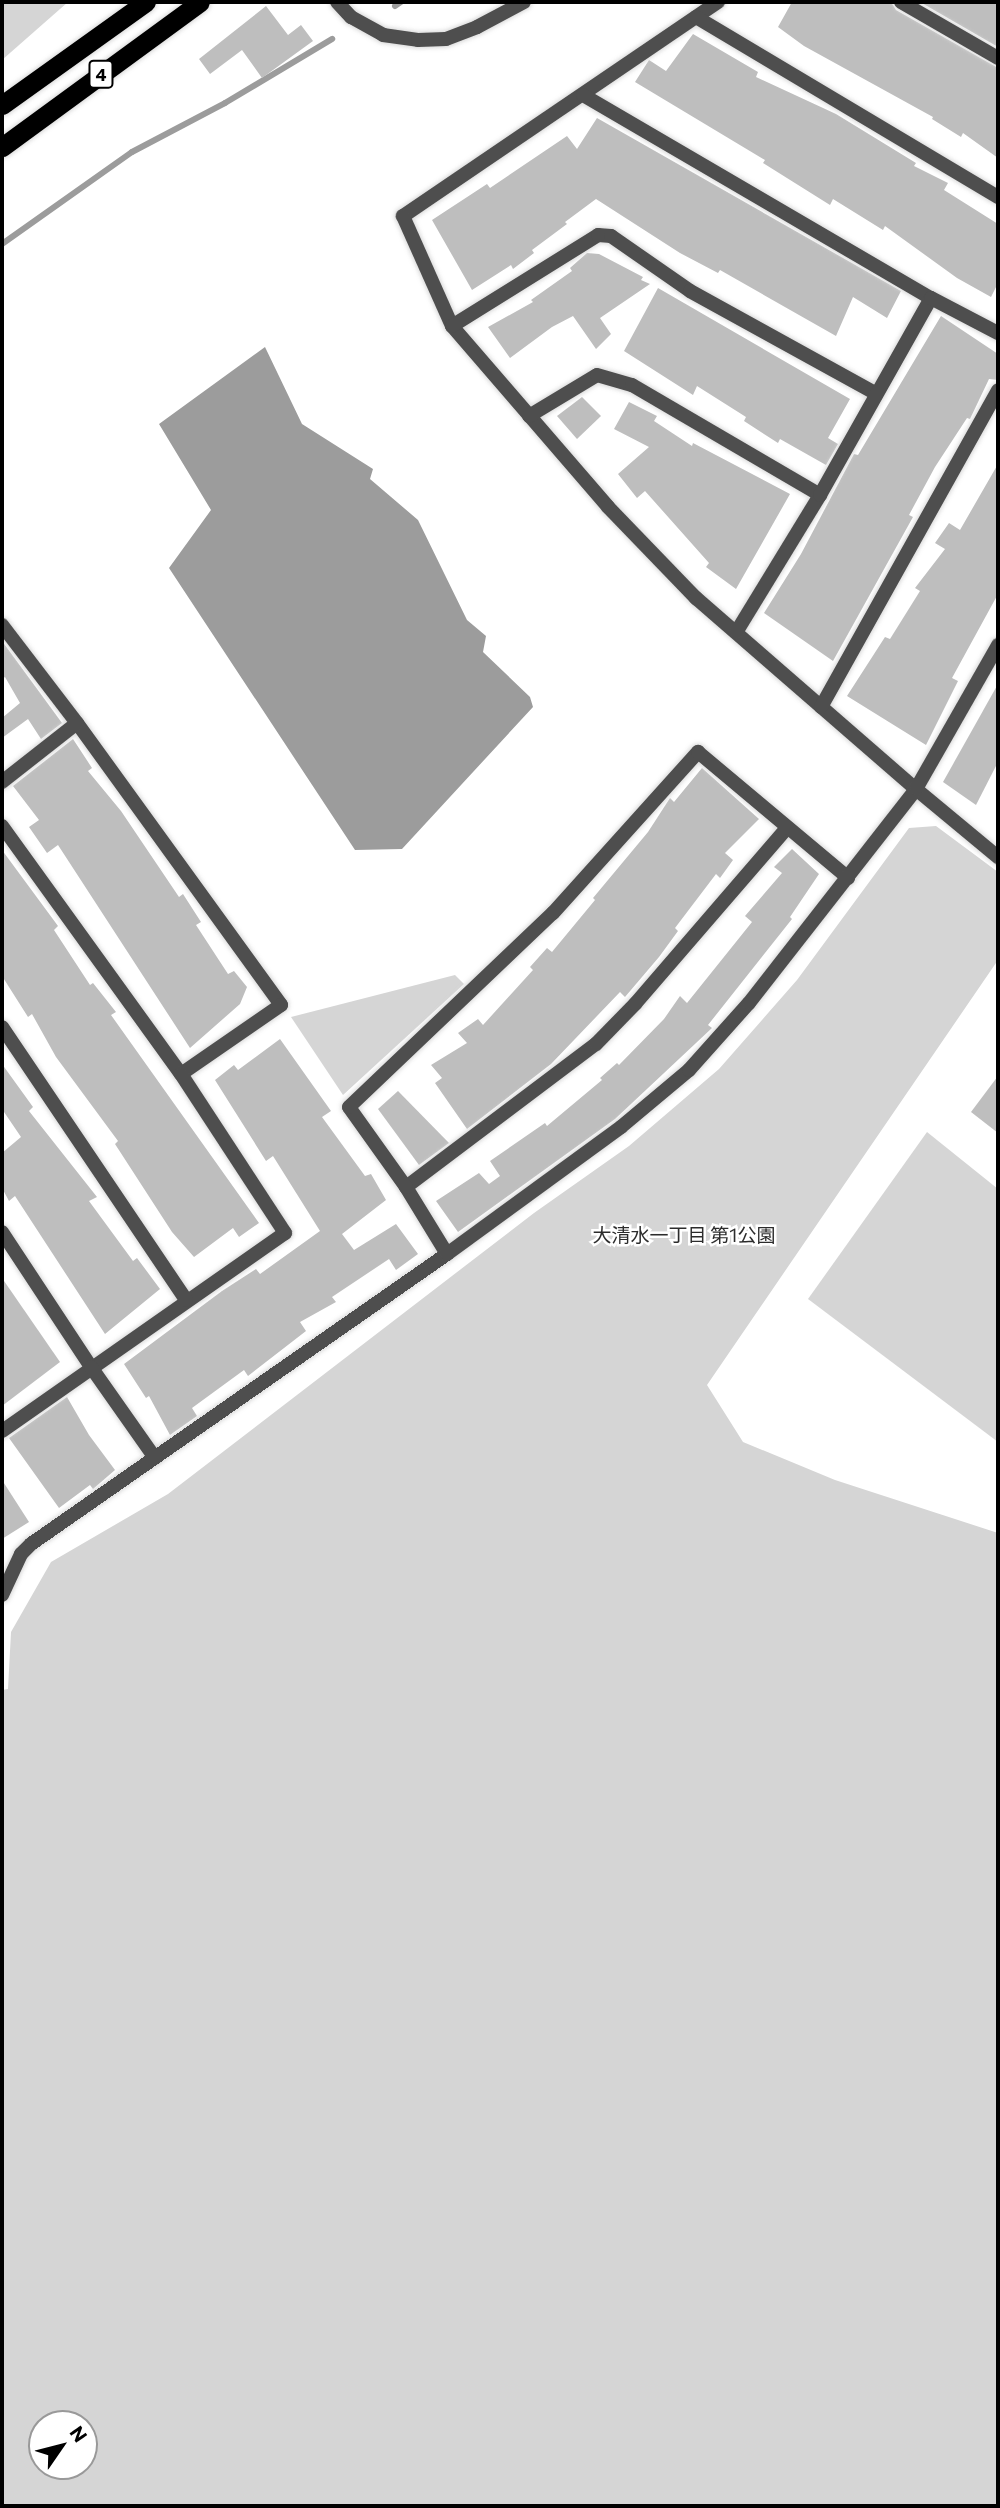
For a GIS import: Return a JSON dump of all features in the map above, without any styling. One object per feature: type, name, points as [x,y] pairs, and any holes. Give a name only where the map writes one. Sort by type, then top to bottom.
[{"type":"highway","name":"4","points":[[2,105],[146,2]]},
{"type":"highway","name":"4","points":[[2,146],[200,2]]},
{"type":"street","points":[[337,2],[351,17],[383,35],[418,40],[446,39],[477,27],[524,2]]},
{"type":"street","points":[[718,2],[402,216],[452,326],[608,507],[696,597],[998,857]]},
{"type":"street","points":[[901,2],[998,58]]},
{"type":"street","points":[[696,17],[998,197]]},
{"type":"street","points":[[583,95],[931,298],[998,333]]},
{"type":"street","points":[[452,326],[598,235],[611,236],[690,291],[875,393]]},
{"type":"street","points":[[737,631],[820,495],[875,393],[931,298]]},
{"type":"street","points":[[528,416],[597,375],[632,385],[820,495]]},
{"type":"street","points":[[821,707],[998,390]]},
{"type":"street","points":[[2,625],[77,723],[281,1005],[181,1074]]},
{"type":"street","points":[[2,1595],[21,1554],[31,1544],[447,1254],[621,1128],[689,1070],[749,1003],[916,789],[998,645]]},
{"type":"street","points":[[2,782],[77,723]]},
{"type":"street","points":[[447,1254],[406,1187],[349,1107],[553,913],[698,752],[848,878]]},
{"type":"street","points":[[2,826],[181,1074],[285,1233],[2,1431]]},
{"type":"street","points":[[406,1187],[596,1044],[635,1004],[787,828]]},
{"type":"street","points":[[2,1027],[186,1300]]},
{"type":"street","points":[[2,1232],[155,1458]]},
{"type":"green space","points":[[2,2],[68,2],[2,60]]},
{"type":"green space","name":"大清水一丁目 第1公園","points":[[936,826],[998,872],[998,960],[707,1385],[743,1442],[835,1480],[998,1533],[998,2506],[2,2506],[2,1690],[8,1689],[11,1632],[51,1562],[168,1494],[534,1213],[629,1146],[719,1069],[797,980],[909,828]]},
{"type":"green space","points":[[455,975],[464,984],[343,1095],[291,1017]]},
{"type":"green space","points":[[927,1132],[998,1189],[998,1442],[808,1299]]},
{"type":"shaded area","points":[[265,347],[302,424],[373,469],[370,479],[418,520],[467,620],[486,636],[483,652],[530,697],[533,707],[402,849],[355,850],[169,568],[211,510],[159,424]]},
{"type":"building","points":[[792,2],[891,2],[896,10],[998,68],[998,158],[963,133],[961,137],[932,119],[933,117],[804,46],[778,27]]},
{"type":"building","points":[[920,2],[998,2],[998,47]]},
{"type":"building","points":[[266,6],[288,35],[301,25],[313,41],[262,78],[242,50],[210,74],[199,59]]},
{"type":"building","points":[[693,34],[758,72],[756,77],[836,114],[916,163],[914,166],[948,183],[944,190],[998,224],[998,283],[991,297],[957,278],[885,226],[883,230],[833,199],[830,205],[763,163],[765,160],[635,82],[649,60],[666,71]]},
{"type":"building","points":[[597,118],[901,291],[887,318],[853,297],[836,336],[720,270],[718,273],[680,253],[596,199],[565,222],[567,224],[532,250],[534,253],[513,269],[511,265],[472,290],[432,220],[487,184],[490,188],[567,136],[577,149]]},
{"type":"building","points":[[587,253],[599,254],[643,277],[641,280],[650,284],[600,318],[611,334],[596,349],[573,316],[552,327],[510,358],[488,327],[533,302],[531,300],[572,271],[570,268]]},
{"type":"building","points":[[658,288],[850,399],[828,438],[838,444],[826,465],[780,439],[778,443],[744,421],[746,417],[697,386],[693,395],[624,351]]},
{"type":"building","points":[[941,316],[998,354],[998,380],[989,379],[970,419],[967,418],[935,467],[909,515],[913,517],[833,661],[764,613],[801,554],[854,454],[858,455]]},
{"type":"building","points":[[582,397],[601,416],[577,439],[557,416]]},
{"type":"building","points":[[629,402],[657,416],[654,421],[692,446],[693,443],[790,494],[736,589],[706,567],[709,563],[645,491],[637,498],[618,474],[649,447],[614,429]]},
{"type":"building","points":[[998,464],[998,594],[952,678],[958,681],[926,745],[847,696],[885,637],[890,639],[920,591],[915,588],[945,549],[935,543],[949,523],[960,530]]},
{"type":"building","points":[[2,641],[62,723],[41,739],[28,719],[2,738],[2,718],[20,703],[5,677],[2,679]]},
{"type":"building","points":[[998,684],[998,762],[976,805],[943,782]]},
{"type":"building","points":[[73,739],[92,768],[88,771],[121,811],[179,897],[183,894],[201,922],[196,925],[228,974],[234,971],[247,987],[240,1004],[190,1048],[58,845],[47,853],[29,827],[39,820],[13,786]]},
{"type":"building","points":[[702,768],[759,819],[725,853],[733,860],[720,878],[716,874],[675,928],[678,931],[659,957],[625,997],[620,992],[551,1064],[467,1129],[435,1083],[442,1078],[431,1065],[467,1043],[458,1033],[478,1019],[483,1025],[533,970],[530,967],[547,948],[552,952],[648,832],[670,798],[674,802]]},
{"type":"building","points":[[792,849],[819,874],[790,917],[792,919],[708,1025],[712,1028],[615,1119],[458,1232],[436,1201],[479,1173],[489,1184],[500,1176],[490,1161],[545,1123],[547,1126],[602,1080],[600,1078],[617,1063],[619,1065],[664,1019],[680,996],[687,1003],[752,922],[745,916],[782,873],[774,867]]},
{"type":"building","points":[[2,850],[58,926],[54,930],[90,985],[93,983],[116,1012],[111,1015],[259,1223],[239,1237],[233,1228],[194,1257],[172,1232],[115,1144],[118,1141],[56,1057],[32,1014],[28,1017],[2,976]]},
{"type":"building","points":[[280,1039],[331,1111],[322,1117],[365,1176],[371,1174],[386,1200],[342,1234],[354,1250],[396,1224],[418,1254],[396,1270],[389,1259],[332,1297],[336,1302],[300,1322],[306,1331],[248,1376],[244,1370],[192,1408],[197,1416],[170,1435],[149,1396],[146,1398],[124,1364],[222,1291],[256,1269],[260,1274],[320,1231],[273,1156],[266,1161],[215,1080],[234,1065],[238,1070]]},
{"type":"building","points":[[2,1064],[33,1107],[29,1111],[97,1197],[89,1201],[133,1261],[137,1258],[160,1289],[105,1334],[15,1196],[9,1201],[2,1188],[2,1153],[21,1137],[2,1109]]},
{"type":"building","points":[[998,1076],[998,1133],[971,1112]]},
{"type":"building","points":[[398,1091],[449,1143],[419,1165],[378,1109]]},
{"type":"building","points":[[2,1278],[60,1362],[2,1406]]},
{"type":"building","points":[[67,1397],[89,1435],[115,1470],[93,1489],[90,1485],[59,1508],[9,1438]]},
{"type":"building","points":[[2,1480],[29,1522],[2,1539]]},
{"type":"waterway","points":[[395,6],[401,2]]},
{"type":"waterway","points":[[2,244],[132,152],[225,103],[332,39]]}]
